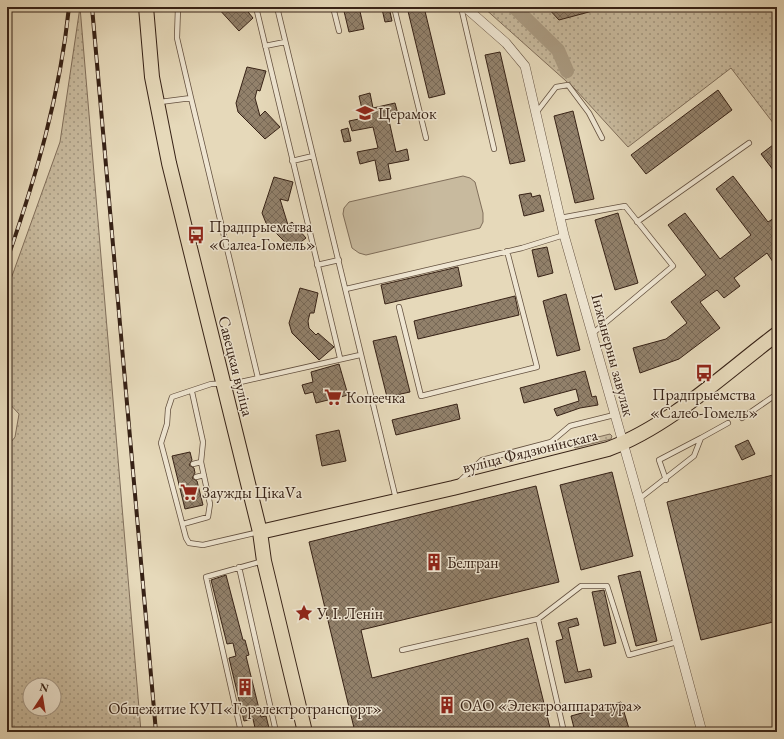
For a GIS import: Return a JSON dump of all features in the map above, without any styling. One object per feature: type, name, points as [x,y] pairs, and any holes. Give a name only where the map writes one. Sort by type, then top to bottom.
[{"type":"main road","name":"Савецкая вуліца","points":[[146,7],[149,58],[156,103],[169,163],[260,532],[264,561],[305,732]]},
{"type":"main road","name":"вуліца Фядзюнінскага","points":[[260,532],[453,488],[608,449],[622,444],[690,402],[777,334]]},
{"type":"street","name":"Інжынерны завулак","points":[[465,7],[506,43],[525,66],[564,235],[622,444],[639,499],[702,732]]},
{"type":"lane","points":[[178,7],[177,38],[258,378]]},
{"type":"lane","points":[[256,7],[340,358]]},
{"type":"lane","points":[[276,7],[339,260],[360,355],[396,501]]},
{"type":"lane","points":[[333,7],[339,31]]},
{"type":"lane","points":[[394,7],[426,138]]},
{"type":"lane","points":[[461,7],[494,149]]},
{"type":"lane","points":[[265,46],[285,42]]},
{"type":"lane","points":[[536,113],[556,87],[568,85],[589,113],[602,138]]},
{"type":"lane","points":[[156,103],[191,98]]},
{"type":"lane","points":[[637,222],[749,143]]},
{"type":"lane","points":[[292,161],[313,156]]},
{"type":"lane","points":[[560,218],[625,206],[672,266],[592,334]]},
{"type":"lane","points":[[346,289],[507,252],[564,235]]},
{"type":"lane","points":[[399,307],[421,396],[537,367],[507,252]]},
{"type":"lane","points":[[317,265],[339,260]]},
{"type":"lane","points":[[260,532],[210,544],[196,545],[189,543],[186,538],[176,483],[169,469],[161,443],[167,424],[168,409],[172,397],[192,392],[211,384],[236,383],[340,358],[360,355]]},
{"type":"lane","points":[[183,524],[208,517],[210,504],[201,462],[203,442],[192,392]]},
{"type":"lane","points":[[742,418],[777,394]]},
{"type":"lane","points":[[453,488],[482,460],[551,442],[570,426],[614,414]]},
{"type":"lane","points":[[666,480],[659,460],[728,423]]},
{"type":"lane","points":[[639,499],[666,480],[694,456],[701,438]]},
{"type":"lane","points":[[193,464],[201,462]]},
{"type":"lane","points":[[169,469],[175,469]]},
{"type":"lane","points":[[196,476],[204,476]]},
{"type":"lane","points":[[241,732],[206,577],[264,561]]},
{"type":"lane","points":[[239,567],[276,732]]},
{"type":"lane","points":[[402,650],[538,619],[581,586],[607,586],[629,655],[677,642]]},
{"type":"lane","points":[[538,619],[564,732]]},
{"type":"shaded area","points":[[80,7],[141,732],[7,732],[7,447],[15,437],[19,414],[7,401],[7,290],[60,142]]},
{"type":"shaded area","points":[[483,7],[777,7],[777,128],[731,68],[628,147],[575,89]]},
{"type":"shaded area","points":[[463,176],[470,178],[475,182],[483,213],[483,222],[480,228],[366,255],[359,253],[352,248],[343,214],[344,208],[349,202]]},
{"type":"shaded area","points":[[610,434],[612,436],[611,439],[575,448],[573,446],[574,443]]},
{"type":"building","points":[[217,7],[244,7],[253,18],[239,31]]},
{"type":"building","points":[[343,7],[359,7],[364,29],[349,32]]},
{"type":"building","points":[[389,7],[392,21],[385,22],[382,9]]},
{"type":"building","points":[[407,7],[424,7],[445,94],[429,98]]},
{"type":"building","points":[[547,7],[600,7],[600,9],[559,20]]},
{"type":"building","points":[[500,52],[525,161],[510,164],[485,55]]},
{"type":"building","points":[[247,67],[266,71],[260,91],[257,90],[255,98],[260,116],[265,111],[280,127],[265,139],[238,112],[236,103]]},
{"type":"building","points":[[718,90],[732,110],[646,174],[631,155]]},
{"type":"building","points":[[370,93],[373,108],[395,103],[398,114],[388,116],[396,152],[407,149],[409,160],[388,164],[391,179],[379,181],[375,160],[360,164],[357,152],[378,148],[373,127],[352,131],[349,121],[364,118],[359,96]]},
{"type":"building","points":[[573,111],[594,199],[575,203],[554,116]]},
{"type":"building","points":[[348,128],[351,141],[344,142],[341,130]]},
{"type":"building","points":[[777,142],[777,175],[761,154]]},
{"type":"building","points":[[733,176],[768,222],[777,216],[777,259],[773,262],[767,253],[734,278],[740,286],[724,298],[717,290],[700,302],[720,328],[679,359],[640,373],[633,348],[666,339],[687,323],[671,302],[706,275],[668,225],[685,213],[720,259],[751,235],[716,189]]},
{"type":"building","points":[[274,177],[293,182],[288,201],[280,199],[288,225],[292,222],[306,238],[292,249],[266,223],[262,213]]},
{"type":"building","points":[[531,193],[532,197],[540,195],[544,211],[524,216],[519,195]]},
{"type":"building","points":[[618,213],[638,283],[615,290],[595,220]]},
{"type":"building","points":[[547,247],[553,273],[538,277],[532,250]]},
{"type":"building","points":[[458,267],[462,286],[385,304],[381,285]]},
{"type":"building","points":[[300,288],[318,293],[314,313],[310,313],[308,321],[309,328],[316,335],[318,333],[334,347],[319,360],[292,333],[289,323]]},
{"type":"building","points":[[566,294],[580,350],[557,356],[543,301]]},
{"type":"building","points":[[515,296],[519,315],[418,339],[414,321]]},
{"type":"building","points":[[396,336],[410,392],[387,397],[373,341]]},
{"type":"building","points":[[339,364],[348,395],[316,403],[313,392],[305,394],[302,385],[313,382],[311,372]]},
{"type":"building","points":[[585,371],[592,397],[596,396],[598,405],[580,408],[557,416],[554,409],[579,401],[576,389],[524,403],[520,388]]},
{"type":"building","points":[[457,404],[460,419],[396,435],[392,420]]},
{"type":"building","points":[[339,430],[346,461],[322,466],[316,435]]},
{"type":"building","points":[[748,440],[755,454],[742,460],[735,446]]},
{"type":"building","points":[[190,452],[192,460],[189,465],[194,468],[195,473],[192,478],[197,481],[203,505],[185,509],[172,456]]},
{"type":"building","points":[[612,472],[633,556],[581,570],[560,485]]},
{"type":"building","points":[[777,474],[777,621],[701,640],[667,502]]},
{"type":"building","points":[[536,486],[559,582],[361,630],[372,678],[528,638],[551,732],[355,732],[309,542]]},
{"type":"building","points":[[640,571],[657,641],[636,646],[618,576]]},
{"type":"building","points":[[226,575],[243,640],[245,640],[249,655],[246,656],[261,717],[266,716],[270,732],[256,732],[253,719],[244,721],[229,658],[236,656],[233,643],[227,644],[211,580]]},
{"type":"building","points":[[604,590],[616,643],[604,646],[592,592]]},
{"type":"building","points":[[577,618],[579,625],[568,628],[578,672],[590,669],[592,677],[565,683],[556,641],[563,639],[558,623]]},
{"type":"building","points":[[621,702],[630,732],[594,732],[593,727],[575,732],[571,716]]},
{"type":"waterway","points":[[514,7],[558,50],[567,71]]},
{"type":"railway","points":[[7,260],[28,198],[46,135],[60,72],[69,7]]},
{"type":"railway","points":[[92,7],[156,732]]},
{"type":"place","name":"Церамок","points":[[365,113]]},
{"type":"place","name":"Прадпрыемства «Салеа-Гомель»","points":[[196,235]]},
{"type":"place","name":"Прадпрыемства «Салео-Гомель»","points":[[704,373]]},
{"type":"place","name":"Копеечка","points":[[333,397]]},
{"type":"place","name":"Заужды ЦікаVа","points":[[189,492]]},
{"type":"place","name":"Белгран","points":[[434,562]]},
{"type":"place","name":"У. І. Ленін","points":[[304,613]]},
{"type":"place","name":"Общежитие КУП«Горэлектротранспорт»","points":[[245,687]]},
{"type":"place","name":"ОАО «Электроаппаратура»","points":[[447,705]]}]
